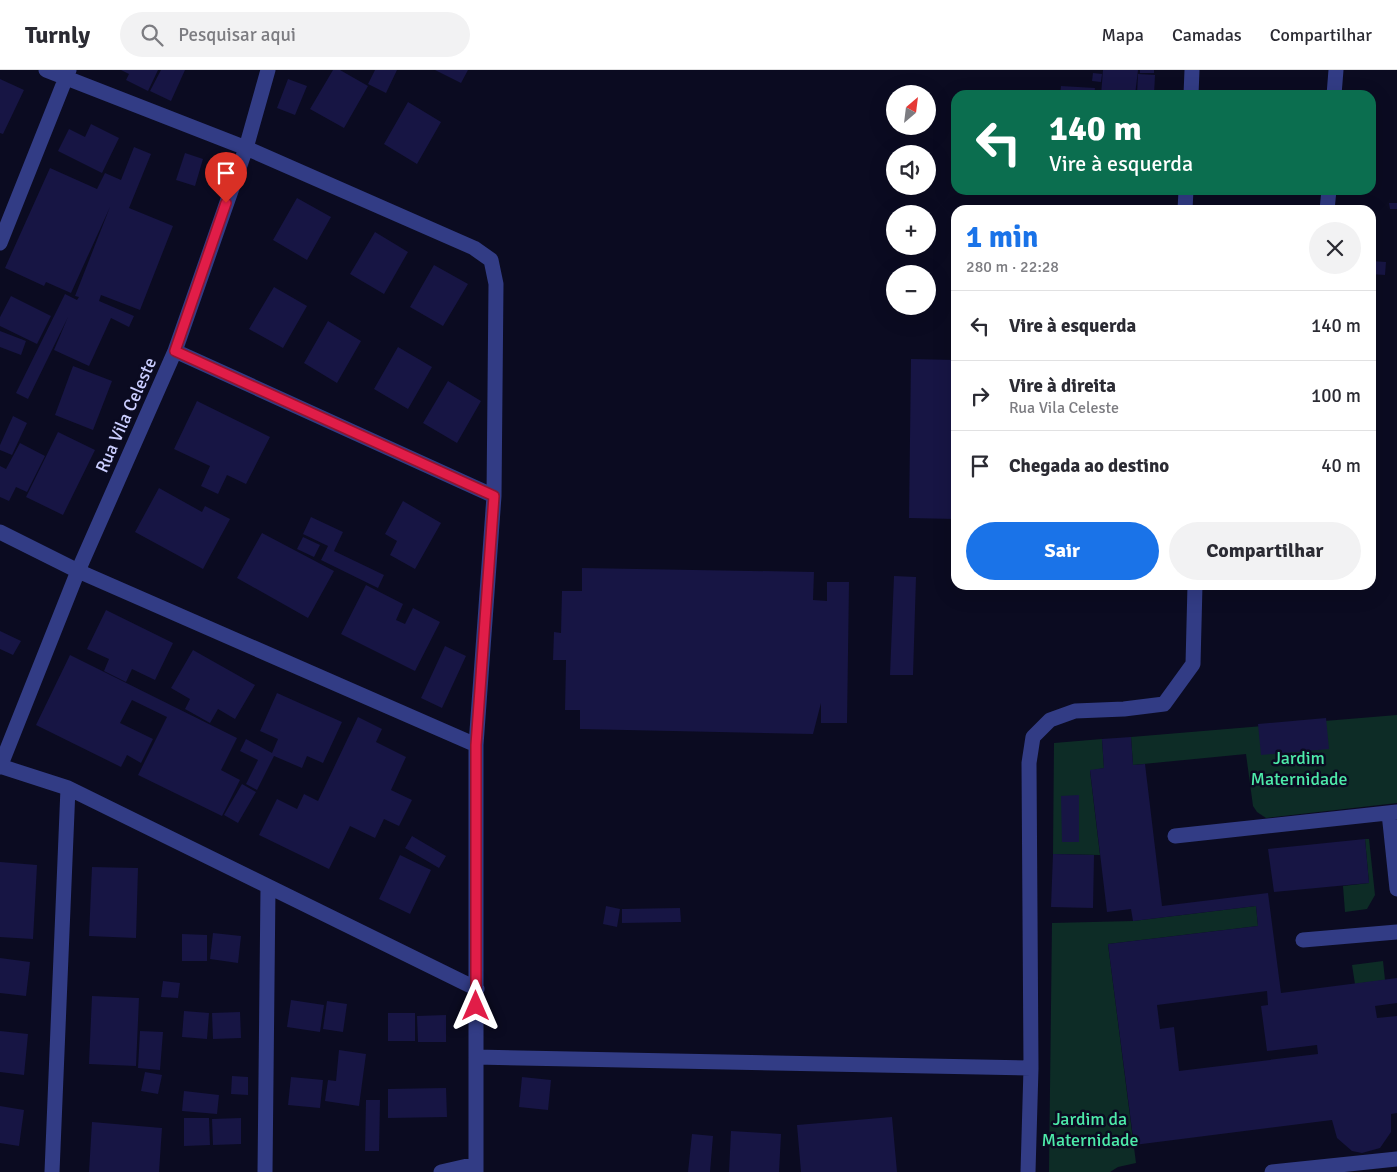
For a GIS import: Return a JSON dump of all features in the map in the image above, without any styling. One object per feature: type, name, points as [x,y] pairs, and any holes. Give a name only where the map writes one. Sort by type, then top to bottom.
[{"type":"street","points":[[46,70],[68,74],[246,148],[474,248],[491,260],[496,284],[494,496],[476,745],[476,1168],[441,1172]]},
{"type":"street","name":"Rua Vila Celeste","points":[[0,767],[78,571],[175,351],[246,148],[268,70]]},
{"type":"street","points":[[1191,90],[1192,70]]},
{"type":"street","points":[[1334,90],[1336,70]]},
{"type":"street","points":[[0,243],[68,74]]},
{"type":"street","points":[[175,351],[494,496]]},
{"type":"street","points":[[0,532],[78,571],[476,745]]},
{"type":"street","points":[[1028,1172],[1031,1068],[1029,763],[1033,737],[1050,720],[1075,710],[1124,709],[1164,704],[1193,664],[1195,590]]},
{"type":"street","points":[[0,767],[68,788],[477,990]]},
{"type":"street","points":[[52,1172],[68,788]]},
{"type":"street","points":[[1175,836],[1393,813],[1397,889]]},
{"type":"street","points":[[265,1172],[268,887]]},
{"type":"street","points":[[1303,940],[1397,932]]},
{"type":"street","points":[[476,1057],[1031,1068]]},
{"type":"street","points":[[1272,1172],[1397,1159]]},
{"type":"green space","name":"Jardim Maternidade","points":[[1397,715],[1397,803],[1266,818],[1257,812],[1253,806],[1246,754],[1133,765],[1131,737]]},
{"type":"green space","points":[[1102,739],[1104,768],[1090,771],[1100,855],[1053,854],[1054,743]]},
{"type":"green space","points":[[1365,839],[1369,839],[1375,895],[1367,909],[1345,912],[1343,886],[1369,883]]},
{"type":"green space","name":"Jardim da Maternidade","points":[[1256,906],[1258,926],[1108,944],[1136,1163],[1118,1167],[1110,1172],[1049,1172],[1052,923],[1133,921]]},
{"type":"green space","points":[[1383,961],[1385,980],[1355,984],[1352,965]]},
{"type":"building","points":[[121,70],[158,70],[148,91],[126,80],[129,74]]},
{"type":"building","points":[[161,70],[185,70],[171,101],[150,91]]},
{"type":"building","points":[[333,70],[340,70],[368,86],[344,128],[310,109]]},
{"type":"building","points":[[375,70],[397,70],[386,93],[368,84]]},
{"type":"building","points":[[435,70],[468,70],[461,83]]},
{"type":"building","points":[[1103,70],[1138,70],[1136,90],[1101,90]]},
{"type":"building","points":[[1140,70],[1154,70],[1154,73],[1140,73]]},
{"type":"building","points":[[1093,73],[1102,74],[1101,82],[1092,81]]},
{"type":"building","points":[[1138,74],[1155,75],[1154,90],[1137,90]]},
{"type":"building","points":[[0,79],[24,90],[3,134],[0,133]]},
{"type":"building","points":[[288,79],[307,86],[295,115],[277,108]]},
{"type":"building","points":[[1061,86],[1095,88],[1095,90],[1061,90]]},
{"type":"building","points":[[408,102],[441,122],[417,164],[384,144]]},
{"type":"building","points":[[91,124],[119,138],[102,173],[58,151],[69,129],[85,137]]},
{"type":"building","points":[[134,147],[151,154],[129,208],[173,226],[140,310],[101,295],[99,301],[134,316],[129,327],[111,318],[89,366],[54,350],[68,317],[28,399],[16,393],[65,294],[77,300],[79,297],[75,296],[110,207],[71,293],[46,282],[44,286],[5,268],[50,168],[97,189],[105,173],[121,180]]},
{"type":"building","points":[[185,153],[203,159],[195,186],[176,180]]},
{"type":"building","points":[[297,198],[331,217],[307,260],[273,240]]},
{"type":"building","points":[[1389,203],[1397,203],[1397,209],[1390,209]]},
{"type":"building","points":[[375,232],[408,252],[384,294],[350,274]]},
{"type":"building","points":[[1376,261],[1386,262],[1385,275],[1376,274]]},
{"type":"building","points":[[434,265],[468,284],[443,326],[410,307]]},
{"type":"building","points":[[274,287],[307,306],[283,348],[249,329]]},
{"type":"building","points":[[11,296],[51,316],[37,344],[0,326],[0,317]]},
{"type":"building","points":[[328,321],[361,341],[337,383],[304,363]]},
{"type":"building","points":[[0,331],[26,341],[21,355],[0,347]]},
{"type":"building","points":[[398,347],[432,367],[408,409],[374,389]]},
{"type":"building","points":[[911,359],[951,360],[951,519],[909,518]]},
{"type":"building","points":[[73,366],[112,381],[93,430],[55,415]]},
{"type":"building","points":[[448,381],[481,401],[457,443],[423,423]]},
{"type":"building","points":[[197,401],[270,437],[246,484],[227,475],[218,494],[201,486],[210,466],[174,449]]},
{"type":"building","points":[[13,416],[27,423],[12,455],[0,450],[0,445]]},
{"type":"building","points":[[58,432],[95,450],[63,515],[26,497]]},
{"type":"building","points":[[20,443],[45,456],[27,492],[16,487],[9,501],[0,497],[0,466],[6,469]]},
{"type":"building","points":[[159,488],[202,512],[205,506],[230,519],[203,569],[135,532]]},
{"type":"building","points":[[403,501],[441,523],[415,569],[390,555],[397,541],[385,534]]},
{"type":"building","points":[[311,517],[343,532],[334,551],[384,575],[378,588],[321,560],[328,546],[303,534]]},
{"type":"building","points":[[262,533],[334,571],[308,618],[237,578]]},
{"type":"building","points":[[303,537],[320,545],[314,557],[297,549]]},
{"type":"building","points":[[582,568],[814,572],[813,600],[827,601],[827,582],[849,582],[847,723],[821,723],[821,703],[813,734],[580,729],[580,710],[565,710],[566,660],[553,660],[554,632],[561,633],[562,591],[582,591]]},
{"type":"building","points":[[894,576],[916,577],[913,675],[890,675]]},
{"type":"building","points":[[366,585],[403,604],[396,620],[405,624],[413,608],[440,622],[415,671],[341,634]]},
{"type":"building","points":[[106,610],[173,643],[155,680],[132,669],[126,682],[104,671],[109,659],[87,649]]},
{"type":"building","points":[[0,631],[21,641],[13,655],[0,649]]},
{"type":"building","points":[[445,646],[466,656],[442,708],[421,698]]},
{"type":"building","points":[[193,650],[255,685],[235,719],[218,709],[210,723],[185,709],[190,699],[171,688]]},
{"type":"building","points":[[70,655],[237,738],[221,770],[240,780],[222,816],[138,775],[167,717],[132,700],[120,723],[153,739],[141,763],[127,755],[121,767],[36,725]]},
{"type":"building","points":[[277,693],[342,722],[323,763],[307,756],[302,768],[274,756],[257,790],[246,784],[258,760],[240,751],[246,739],[272,753],[278,739],[260,731]]},
{"type":"building","points":[[358,717],[382,729],[376,742],[406,757],[391,790],[412,800],[399,826],[384,819],[375,838],[350,826],[329,869],[259,835],[277,799],[297,809],[304,794],[318,801]]},
{"type":"building","points":[[1326,718],[1329,749],[1261,755],[1258,724]]},
{"type":"building","points":[[1131,737],[1133,765],[1145,764],[1162,906],[1268,893],[1281,993],[1397,978],[1397,1003],[1375,1006],[1377,1018],[1397,1016],[1397,1113],[1391,1114],[1391,1132],[1380,1148],[1362,1153],[1352,1151],[1337,1138],[1332,1120],[1134,1145],[1108,944],[1258,926],[1256,906],[1133,921],[1131,909],[1107,912],[1090,770],[1104,768],[1102,739]],"holes":[[[1267,991],[1268,1005],[1261,1006],[1267,1051],[1317,1045],[1318,1054],[1179,1071],[1174,1027],[1160,1029],[1157,1005]]]},
{"type":"building","points":[[242,784],[256,792],[238,823],[224,815]]},
{"type":"building","points":[[1079,795],[1079,842],[1062,842],[1061,796]]},
{"type":"building","points":[[412,836],[446,856],[439,868],[405,848]]},
{"type":"building","points":[[1365,839],[1369,883],[1274,892],[1268,849]]},
{"type":"building","points":[[1053,854],[1094,855],[1093,908],[1051,907]]},
{"type":"building","points":[[400,855],[431,870],[410,914],[379,899]]},
{"type":"building","points":[[0,862],[37,865],[33,939],[0,937]]},
{"type":"building","points":[[92,867],[138,868],[136,938],[89,936]]},
{"type":"building","points":[[606,906],[620,909],[617,927],[603,924]]},
{"type":"building","points":[[680,908],[681,922],[622,923],[622,909]]},
{"type":"building","points":[[213,933],[241,936],[238,963],[210,959]]},
{"type":"building","points":[[182,934],[207,935],[207,961],[182,961]]},
{"type":"building","points":[[0,958],[30,962],[26,996],[0,993]]},
{"type":"building","points":[[163,981],[180,983],[178,998],[161,997]]},
{"type":"building","points":[[92,996],[139,998],[136,1066],[89,1064]]},
{"type":"building","points":[[291,1000],[324,1005],[320,1032],[287,1027]]},
{"type":"building","points":[[327,1001],[347,1004],[343,1032],[323,1029]]},
{"type":"building","points":[[184,1011],[209,1013],[207,1039],[182,1037]]},
{"type":"building","points":[[240,1012],[241,1038],[213,1039],[212,1013]]},
{"type":"building","points":[[388,1013],[415,1013],[415,1041],[388,1041]]},
{"type":"building","points":[[446,1015],[446,1042],[418,1042],[417,1016]]},
{"type":"building","points":[[0,1031],[28,1034],[24,1075],[0,1072]]},
{"type":"building","points":[[140,1031],[163,1032],[160,1070],[138,1068]]},
{"type":"building","points":[[339,1050],[366,1054],[359,1106],[325,1101],[328,1080],[336,1081]]},
{"type":"building","points":[[145,1072],[162,1075],[158,1094],[141,1091]]},
{"type":"building","points":[[232,1076],[248,1077],[248,1095],[231,1094]]},
{"type":"building","points":[[291,1077],[323,1080],[320,1108],[288,1105]]},
{"type":"building","points":[[522,1077],[551,1080],[548,1110],[519,1107]]},
{"type":"building","points":[[446,1088],[447,1117],[388,1118],[388,1089]]},
{"type":"building","points":[[184,1091],[219,1095],[217,1114],[182,1111]]},
{"type":"building","points":[[366,1100],[380,1100],[379,1151],[365,1151]]},
{"type":"building","points":[[0,1106],[24,1110],[19,1146],[0,1143]]},
{"type":"building","points":[[892,1117],[897,1172],[801,1172],[797,1125]]},
{"type":"building","points":[[184,1118],[209,1118],[210,1145],[184,1146]]},
{"type":"building","points":[[241,1118],[241,1144],[213,1145],[212,1119]]},
{"type":"building","points":[[92,1122],[162,1128],[159,1172],[89,1172]]},
{"type":"building","points":[[731,1131],[781,1134],[779,1172],[729,1172]]},
{"type":"building","points":[[692,1134],[713,1136],[710,1172],[688,1172]]},
{"type":"route","points":[[226,203],[175,351],[494,496],[476,745],[476,1006]]}]
